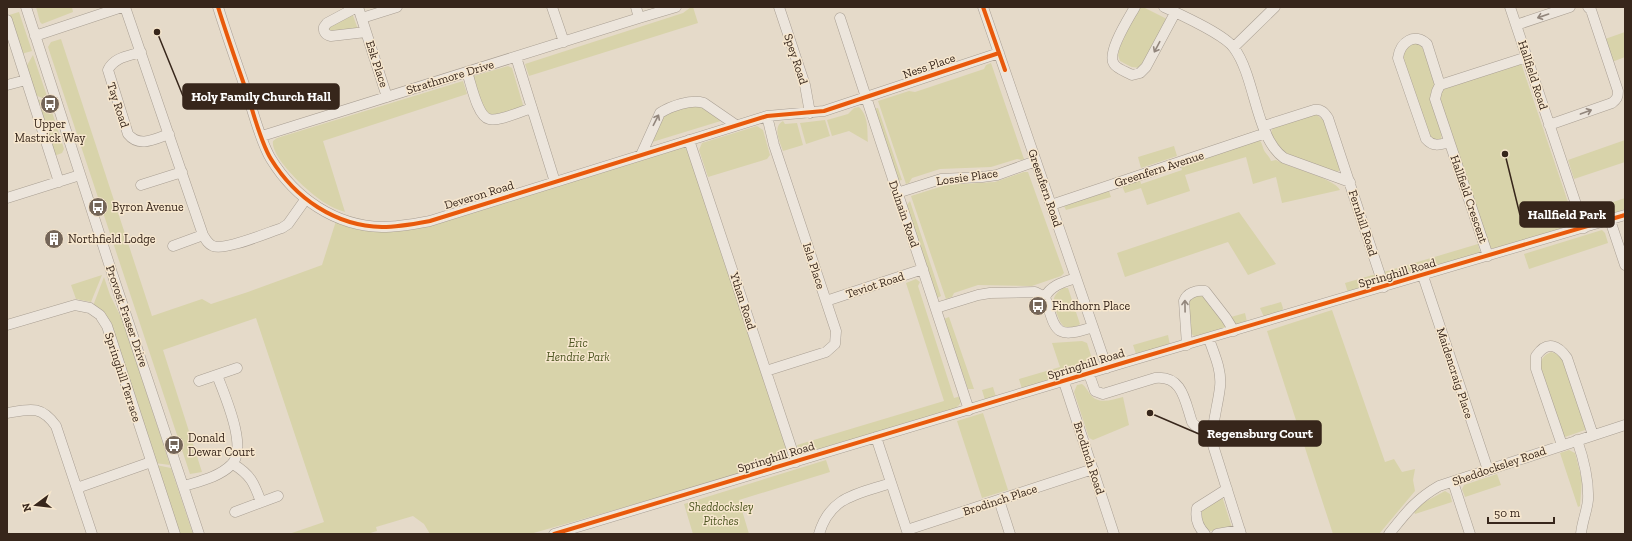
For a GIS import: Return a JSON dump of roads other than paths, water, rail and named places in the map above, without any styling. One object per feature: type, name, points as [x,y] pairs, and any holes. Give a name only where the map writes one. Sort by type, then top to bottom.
[{"type":"street","name":"Provost Fraser Drive","points":[[26,7],[199,534]]},
{"type":"street","points":[[35,36],[122,7]]},
{"type":"street","points":[[126,7],[203,235],[207,242],[212,246],[224,248],[282,228],[288,224],[305,200]]},
{"type":"street","name":"Deveron Road","points":[[218,7],[270,158],[286,181],[305,200],[326,212],[350,222],[382,227],[408,226],[445,216],[767,116],[824,111],[866,98]]},
{"type":"street","name":"Esk Place","points":[[366,32],[331,36],[324,31],[324,27],[327,23],[357,7],[362,18],[387,97]]},
{"type":"street","points":[[362,18],[397,7]]},
{"type":"street","points":[[552,7],[564,42]]},
{"type":"street","points":[[636,7],[639,18]]},
{"type":"street","name":"Strathmore Drive","points":[[262,136],[676,7]]},
{"type":"street","name":"Spey Road","points":[[779,7],[805,85],[810,113]]},
{"type":"street","name":"Greenfern Road","points":[[983,7],[1107,368]]},
{"type":"street","points":[[1135,7],[1114,48],[1112,58],[1115,65],[1132,75],[1140,73],[1146,67],[1176,13]]},
{"type":"street","name":"Fernhill Road","points":[[1164,7],[1220,36],[1234,47],[1245,70],[1265,130],[1274,148],[1284,158],[1350,182]]},
{"type":"street","points":[[1234,47],[1275,7]]},
{"type":"street","name":"Hallfield Road","points":[[1510,7],[1584,228]]},
{"type":"street","name":"Hallfield Road","points":[[1516,25],[1570,7]]},
{"type":"street","name":"Hallfield Road","points":[[1550,125],[1612,103],[1618,96],[1618,91],[1591,10],[1588,7]]},
{"type":"street","name":"Dulnain Road","points":[[840,18],[969,410]]},
{"type":"street","points":[[7,20],[59,182]]},
{"type":"street","name":"Hallfield Crescent","points":[[1449,142],[1435,145],[1426,139],[1398,58],[1399,50],[1403,43],[1417,38],[1427,44],[1440,85],[1435,99],[1488,256]]},
{"type":"street","name":"Tay Road","points":[[141,52],[116,60],[111,64],[108,70],[128,134],[133,140],[145,142],[169,134]]},
{"type":"street","name":"Ness Place","points":[[866,98],[999,53]]},
{"type":"street","points":[[516,56],[555,182]]},
{"type":"street","points":[[1440,85],[1527,57]]},
{"type":"street","points":[[467,72],[479,110],[483,116],[489,120],[532,108]]},
{"type":"street","points":[[7,85],[26,80]]},
{"type":"street","points":[[640,155],[660,113],[665,110],[698,101],[704,103],[736,125]]},
{"type":"street","name":"Fernhill Road","points":[[1265,130],[1314,110],[1320,109],[1324,112],[1328,118],[1350,182],[1384,287]]},
{"type":"street","name":"Isla Place","points":[[766,371],[826,352],[834,344],[836,331],[774,145],[767,116]]},
{"type":"street","name":"Greenfern Avenue","points":[[1051,205],[1265,130]]},
{"type":"street","name":"Ythan Road","points":[[690,140],[796,462]]},
{"type":"street","name":"Lossie Place","points":[[897,193],[941,179],[982,177],[997,174],[1036,161]]},
{"type":"street","points":[[141,185],[182,172]]},
{"type":"street","points":[[7,198],[80,175]]},
{"type":"street","name":"Springhill Road","points":[[554,534],[1107,368],[1625,216]]},
{"type":"street","points":[[1610,220],[1625,265]]},
{"type":"street","points":[[173,246],[203,235]]},
{"type":"street","name":"Teviot Road","points":[[826,301],[923,269]]},
{"type":"street","name":"Maidencraig Place","points":[[1423,276],[1488,470]]},
{"type":"street","points":[[1045,297],[1052,288],[1076,278]]},
{"type":"street","points":[[1187,345],[1184,301],[1186,296],[1190,293],[1200,290],[1205,291],[1234,331]]},
{"type":"street","points":[[936,308],[978,295],[990,293],[1034,292],[1045,297],[1055,328],[1059,332],[1071,334],[1093,327]]},
{"type":"street","name":"Springhill Terrace","points":[[7,325],[75,305],[90,308],[100,315],[107,326],[175,534]]},
{"type":"street","points":[[1209,339],[1220,373],[1220,386],[1212,430],[1212,442],[1241,532],[1217,534]]},
{"type":"street","points":[[1562,445],[1536,369],[1536,356],[1546,347],[1554,346],[1560,348],[1568,358],[1593,435]]},
{"type":"street","points":[[199,381],[237,368]]},
{"type":"street","points":[[1089,374],[1095,391],[1103,394],[1155,378],[1164,377],[1171,379],[1177,384],[1182,392],[1194,426],[1212,430]]},
{"type":"street","points":[[184,486],[221,472],[233,464],[238,452],[238,439],[217,375]]},
{"type":"street","name":"Brodinch Road","points":[[1064,382],[1114,534]]},
{"type":"street","points":[[7,414],[29,409],[40,410],[49,416],[56,426],[92,534]]},
{"type":"street","name":"Sheddocksley Road","points":[[1389,534],[1412,505],[1425,494],[1439,486],[1625,425]]},
{"type":"street","points":[[876,437],[908,532]]},
{"type":"street","points":[[1577,440],[1588,480],[1588,501],[1581,534]]},
{"type":"street","points":[[77,488],[151,462]]},
{"type":"street","points":[[233,464],[245,472],[254,482],[261,502]]},
{"type":"street","name":"Brodinch Place","points":[[908,532],[1093,469]]},
{"type":"street","points":[[1453,482],[1470,534]]},
{"type":"street","points":[[819,534],[824,517],[839,502],[848,497],[891,483]]},
{"type":"street","points":[[1205,534],[1200,529],[1196,514],[1197,508],[1227,489]]},
{"type":"street","points":[[235,512],[278,496]]},
{"type":"street","points":[[999,500],[1010,534]]},
{"type":"place","name":"Holy Family Church Hall","points":[[157,32]]},
{"type":"place","name":"Upper Mastrick Way","points":[[50,104]]},
{"type":"place","name":"Hallfield Park","points":[[1505,154]]},
{"type":"place","name":"Byron Avenue","points":[[98,207]]},
{"type":"place","name":"Northfield Lodge","points":[[54,239]]},
{"type":"place","name":"Findhorn Place","points":[[1038,306]]},
{"type":"place","name":"Regensburg Court","points":[[1150,413]]},
{"type":"place","name":"Donald Dewar Court","points":[[174,445]]},
{"type":"park label","name":"Eric Hendrie Park","points":[[578,350]]},
{"type":"park label","name":"Sheddocksley Pitches","points":[[721,514]]}]
